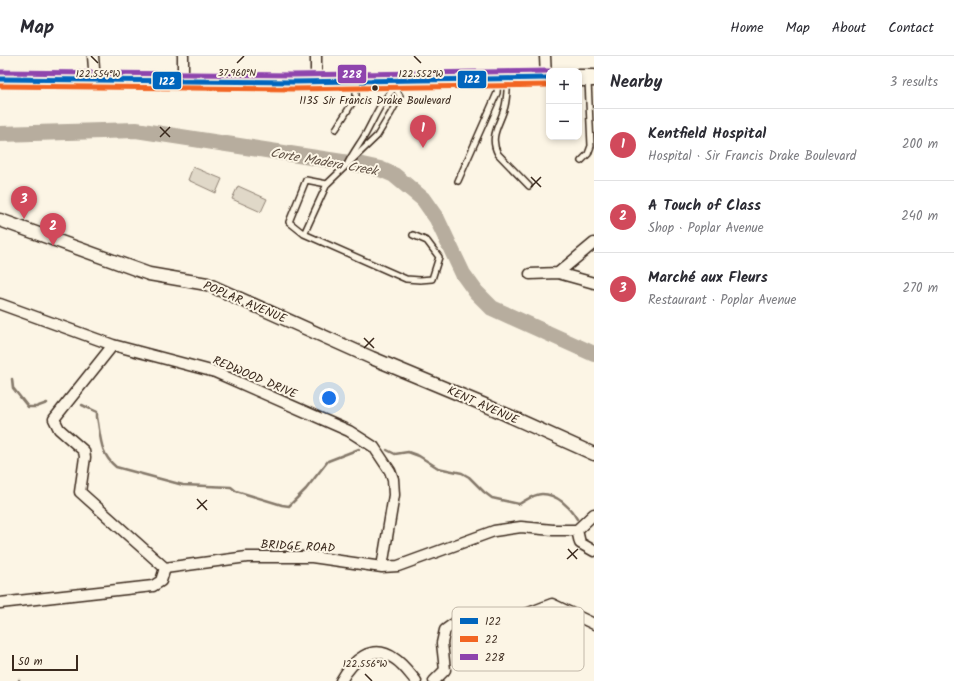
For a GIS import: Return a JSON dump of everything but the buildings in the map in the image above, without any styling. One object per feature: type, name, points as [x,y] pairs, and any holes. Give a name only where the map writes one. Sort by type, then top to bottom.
[{"type":"main road","points":[[0,80],[356,80],[394,84],[546,78]]},
{"type":"street","points":[[93,56],[95,81]]},
{"type":"street","points":[[183,56],[184,81]]},
{"type":"street","points":[[316,56],[316,81]]},
{"type":"street","points":[[545,56],[546,68]]},
{"type":"street","name":"POPLAR AVENUE","points":[[0,220],[149,274],[207,284],[372,358]]},
{"type":"street","points":[[558,273],[594,243]]},
{"type":"street","points":[[530,274],[558,273],[594,282]]},
{"type":"street","name":"REDWOOD DRIVE","points":[[0,304],[113,345],[215,372],[349,431],[374,447],[390,471],[393,479],[394,495],[382,567]]},
{"type":"street","points":[[0,603],[153,586],[161,581],[165,568],[80,492],[85,457],[84,451],[60,429],[54,419],[113,345]]},
{"type":"street","name":"KENT AVENUE","points":[[372,358],[478,402],[594,454]]},
{"type":"street","points":[[594,514],[577,530],[580,543],[594,551]]},
{"type":"street","name":"BRIDGE ROAD","points":[[165,568],[247,557],[312,557],[382,567],[398,566],[494,531],[521,527],[553,530],[577,530]]},
{"type":"street","points":[[544,607],[552,604],[558,607]]},
{"type":"street","points":[[584,619],[594,624]]},
{"type":"street","points":[[434,681],[444,670],[442,643],[445,630],[452,625]]},
{"type":"street","points":[[341,681],[344,674],[358,658],[374,652],[383,653],[394,658],[416,681]]},
{"type":"lane","points":[[581,161],[590,150],[587,78]]},
{"type":"lane","points":[[458,181],[503,79]]},
{"type":"lane","points":[[503,79],[505,106],[493,138],[494,148],[528,186]]},
{"type":"lane","points":[[336,129],[356,97],[356,80]]},
{"type":"lane","points":[[304,234],[327,184],[346,167],[377,136],[391,113],[400,96],[394,84],[386,95],[364,136],[352,153],[346,167]]},
{"type":"lane","points":[[327,184],[306,180],[289,222],[304,234],[406,279],[432,279],[438,257],[428,241],[413,235]]},
{"type":"shaded area","points":[[193,167],[222,179],[216,193],[188,180]]},
{"type":"shaded area","points":[[238,186],[267,199],[261,212],[232,199]]},
{"type":"waterway","name":"Corte Madera Creek","points":[[0,134],[136,130],[380,169],[394,175],[423,199],[437,219],[463,274],[476,292],[492,308],[594,354]]},
{"type":"waterway","points":[[12,379],[13,388],[28,407],[36,407],[47,403]]},
{"type":"waterway","points":[[82,405],[97,412],[100,437],[106,456],[116,467],[183,485],[231,487],[236,491],[282,505],[289,506],[306,489],[328,461],[359,449]]},
{"type":"waterway","points":[[387,450],[395,454],[408,452],[419,456],[438,468],[462,473],[469,477],[492,498],[519,504],[539,494],[553,496],[567,506],[577,519]]},
{"type":"transit line","name":"228","points":[[0,72],[293,75],[546,71]]},
{"type":"transit line","name":"122","points":[[0,79],[293,82],[546,78]]},
{"type":"transit line","name":"22","points":[[0,86],[293,89],[546,85]]},
{"type":"place","name":"1135 Sir Francis Drake Boulevard","points":[[375,88]]},
{"type":"place","name":"Kentfield Hospital","points":[[423,148]]},
{"type":"place","name":"Marché aux Fleurs","points":[[24,219]]},
{"type":"place","name":"A Touch of Class","points":[[53,246]]}]
